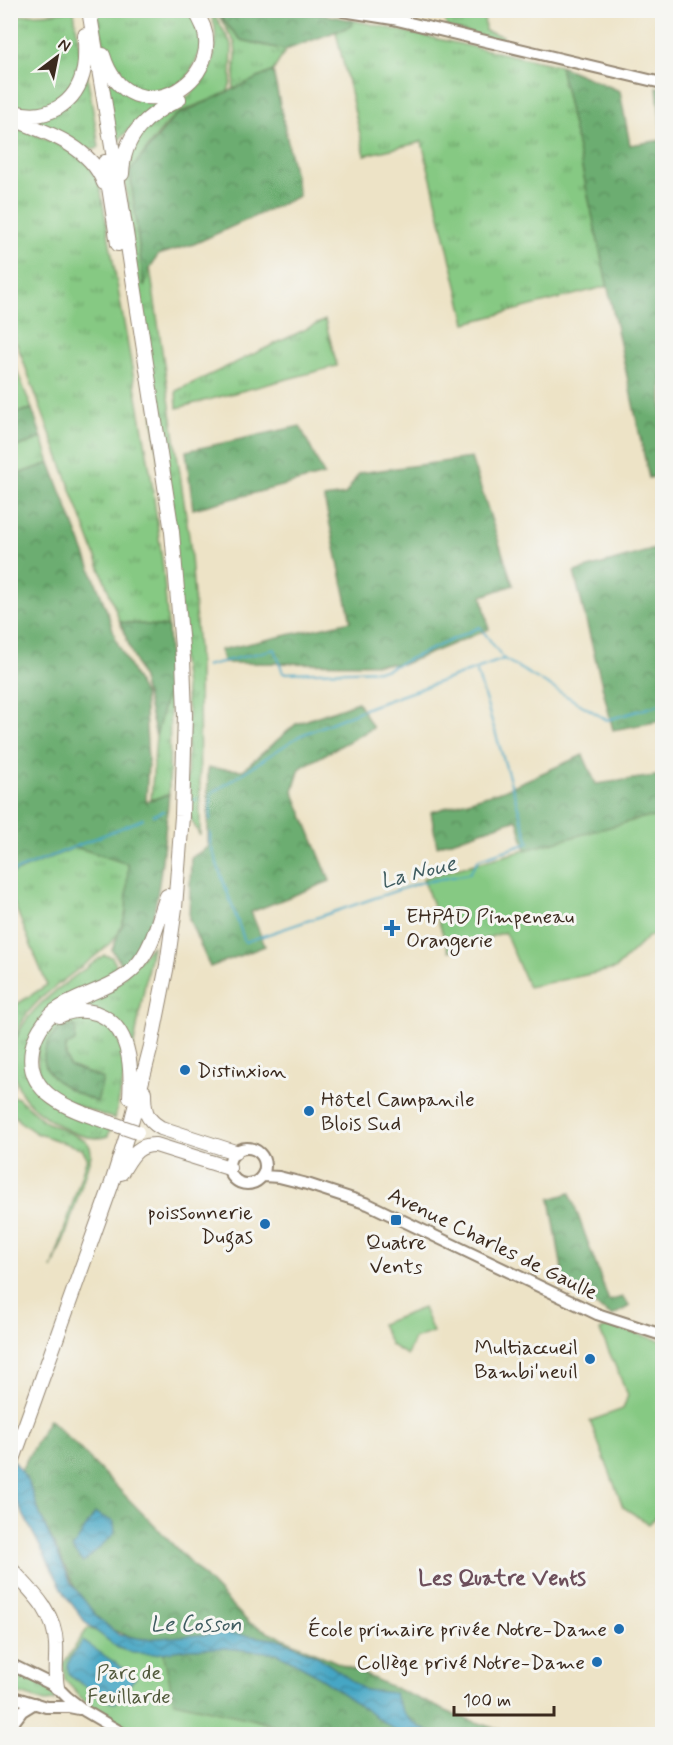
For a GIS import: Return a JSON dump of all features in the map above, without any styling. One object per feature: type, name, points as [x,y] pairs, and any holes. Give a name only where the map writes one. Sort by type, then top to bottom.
[{"type":"highway","points":[[85,12],[110,73],[123,87],[134,93],[156,98],[184,87],[192,80],[202,63],[206,44],[205,34],[202,22],[194,10]]},
{"type":"highway","points":[[121,200],[122,162],[130,139],[152,113],[182,98],[194,88],[207,70],[214,43],[204,10]]},
{"type":"highway","points":[[10,110],[26,115],[41,114],[56,110],[69,100],[79,85],[84,69],[85,12]]},
{"type":"highway","points":[[13,1443],[111,1186],[144,1075],[163,985],[175,908],[182,816],[185,715],[172,532],[121,200],[85,12]]},
{"type":"highway","points":[[10,1468],[13,1443],[92,1216],[130,1097],[146,1032],[159,964],[167,896],[176,752],[172,605],[161,508],[85,36]]},
{"type":"highway","points":[[10,118],[63,142],[92,161],[102,177],[114,219]]},
{"type":"highway","points":[[167,896],[145,955],[136,966],[114,983],[55,1012],[36,1035],[31,1053],[32,1066],[44,1092],[69,1108],[231,1160]]},
{"type":"highway","points":[[36,1035],[54,1019],[71,1011],[90,1011],[102,1015],[122,1034],[126,1044],[131,1079],[130,1097]]},
{"type":"highway","points":[[144,1075],[145,1112],[153,1124],[231,1160]]},
{"type":"highway","points":[[111,1186],[133,1154],[138,1149],[149,1145],[231,1160]]},
{"type":"highway","points":[[10,1568],[39,1599],[51,1618],[56,1644],[54,1671],[59,1689]]},
{"type":"street","points":[[341,11],[415,31],[507,47],[663,83]]},
{"type":"street","points":[[250,1147],[258,1151],[265,1159],[263,1176],[254,1183],[243,1184],[234,1179],[231,1160],[243,1148],[250,1147]]},
{"type":"street","name":"Avenue Charles de Gaulle","points":[[265,1159],[282,1172],[307,1184],[368,1204],[597,1314],[663,1335]]},
{"type":"street","name":"Avenue Charles de Gaulle","points":[[263,1176],[307,1184]]},
{"type":"street","points":[[10,1664],[59,1689],[85,1711],[124,1734]]},
{"type":"street","points":[[55,1706],[61,1699],[59,1689]]},
{"type":"street","points":[[10,1696],[46,1707],[69,1707],[85,1711]]},
{"type":"street","points":[[10,1727],[22,1711],[35,1703]]},
{"type":"green space","points":[[74,11],[82,67],[71,94],[48,110],[11,107],[10,18]]},
{"type":"green space","points":[[96,11],[190,11],[195,16],[202,48],[188,77],[179,85],[162,90],[144,90],[127,85],[121,80],[108,56]]},
{"type":"green space","points":[[210,11],[232,45],[231,82],[228,91],[186,109],[174,117],[156,136],[130,171],[144,285],[150,268],[190,543],[199,664],[200,836],[187,811],[188,712],[125,164],[139,130],[169,107],[189,96],[203,81],[213,62],[216,43],[215,27]]},
{"type":"green space","points":[[216,11],[220,11],[225,22],[238,36],[255,43],[286,50],[273,71],[233,90],[235,43]]},
{"type":"green space","points":[[220,11],[306,11],[352,20],[351,26],[286,50],[241,40],[223,20]]},
{"type":"green space","points":[[452,11],[484,11],[485,31],[503,36],[502,41],[447,27],[445,19]]},
{"type":"green space","points":[[352,20],[560,66],[608,286],[466,323],[422,142],[365,155],[336,32],[351,26]]},
{"type":"green space","points":[[560,66],[620,91],[630,145],[662,140],[662,475],[649,478]]},
{"type":"green space","points":[[105,71],[163,102],[115,142]]},
{"type":"green space","points":[[273,71],[299,196],[194,244],[158,255],[150,268],[144,287],[130,171],[175,116]]},
{"type":"green space","points":[[87,75],[99,147],[96,149],[83,148],[16,116],[49,115]]},
{"type":"green space","points":[[657,87],[662,88],[662,140]]},
{"type":"green space","points":[[11,125],[52,142],[81,158],[88,165],[100,187],[151,476],[168,627],[120,622],[11,328]]},
{"type":"green space","points":[[325,320],[337,366],[177,408],[176,391]]},
{"type":"green space","points":[[10,353],[32,409],[11,414],[10,414]]},
{"type":"green space","points":[[32,409],[42,438],[11,449],[11,414]]},
{"type":"green space","points":[[300,426],[324,475],[193,509],[186,451]]},
{"type":"green space","points":[[42,438],[50,463],[11,477],[11,449]]},
{"type":"green space","points":[[471,458],[513,585],[482,596],[489,629],[404,664],[224,663],[220,650],[351,621],[324,498],[345,495],[359,473]]},
{"type":"green space","points":[[50,463],[117,642],[144,694],[148,761],[146,802],[169,794],[162,864],[148,938],[134,962],[127,969],[112,950],[126,914],[128,864],[76,847],[11,874],[10,477]]},
{"type":"green space","points":[[662,547],[662,721],[613,730],[574,572]]},
{"type":"green space","points":[[120,622],[168,627],[170,681],[156,736],[142,679]]},
{"type":"green space","points":[[170,681],[169,794],[151,800],[156,736]]},
{"type":"green space","points":[[358,702],[373,728],[300,768],[293,791],[330,881],[251,912],[265,946],[210,967],[189,919],[191,858],[208,847],[208,768],[243,770],[296,724]]},
{"type":"green space","points":[[583,755],[596,784],[662,775],[662,817],[643,818],[526,850],[517,819],[437,846],[431,812],[504,790]]},
{"type":"green space","points":[[662,817],[662,931],[648,937],[615,969],[528,987],[505,932],[449,951],[423,878],[643,818]]},
{"type":"green space","points":[[76,847],[128,864],[127,899],[123,924],[110,944],[40,999],[29,1012],[14,1042],[12,1062],[14,1086],[11,1092],[11,1008],[47,985],[11,896],[11,874]]},
{"type":"green space","points":[[152,946],[132,1055],[119,1025],[70,1009],[117,984]]},
{"type":"green space","points":[[104,955],[112,957],[119,971],[116,978],[47,1014],[29,1078],[111,1128],[108,1136],[98,1138],[73,1132],[60,1126],[28,1102],[17,1083],[14,1056],[20,1030],[39,1005]]},
{"type":"green space","points":[[88,1015],[112,1027],[127,1061],[115,1119],[66,1100],[44,1083],[40,1074],[38,1055],[43,1035],[49,1027],[59,1019]],"holes":[[[76,1026],[66,1050],[69,1066],[103,1079],[45,1060]]]},
{"type":"green space","points":[[76,1026],[75,1042],[66,1046],[65,1054],[69,1066],[103,1079],[97,1102],[66,1087],[49,1073],[45,1063],[44,1053],[54,1034],[60,1029]]},
{"type":"green space","points":[[11,1096],[18,1098],[46,1122],[85,1140],[90,1148],[91,1155],[67,1231],[52,1269],[87,1157],[82,1149],[36,1133],[19,1121],[11,1110]]},
{"type":"green space","points":[[570,1193],[609,1301],[622,1297],[630,1306],[612,1316],[565,1287],[550,1199]]},
{"type":"green space","points":[[423,1308],[433,1332],[414,1339],[407,1355],[391,1345],[381,1324]]},
{"type":"green space","points":[[609,1326],[662,1341],[662,1511],[649,1524],[623,1507],[590,1421],[623,1409],[628,1395],[600,1331]]},
{"type":"green space","points":[[49,1419],[249,1623],[455,1715],[512,1734],[296,1734],[255,1720],[173,1702],[161,1647],[112,1630],[84,1606],[41,1517],[28,1481],[21,1470]]},
{"type":"green space","name":"Parc de Feuillarde","points":[[88,1628],[131,1644],[162,1647],[174,1702],[255,1720],[296,1734],[134,1734],[83,1700],[65,1680],[63,1664]]},
{"type":"green space","points":[[10,1670],[52,1689],[56,1693],[54,1701],[45,1702],[11,1691]]},
{"type":"water","points":[[10,1455],[28,1481],[41,1517],[71,1583],[97,1617],[119,1635],[143,1639],[226,1633],[281,1640],[317,1656],[365,1690],[394,1693],[409,1718],[434,1734],[400,1734],[312,1672],[277,1653],[223,1648],[188,1649],[155,1654],[133,1653],[118,1648],[86,1623],[66,1596],[11,1491]]},
{"type":"water","points":[[95,1513],[114,1522],[115,1533],[83,1563],[72,1549]]},
{"type":"water","points":[[83,1641],[136,1677],[115,1703],[70,1676],[69,1662]]},
{"type":"waterway","points":[[205,666],[275,649],[283,673],[385,670],[480,627],[503,658]]},
{"type":"waterway","name":"La Noue","points":[[210,820],[211,794],[299,736],[372,706],[504,659],[607,720],[662,704]]},
{"type":"waterway","name":"La Noue","points":[[210,832],[210,844],[245,942],[419,883],[469,874],[479,859],[529,843],[476,669]]},
{"type":"waterway","name":"La Noue","points":[[191,801],[197,799]]},
{"type":"waterway","name":"La Noue","points":[[153,815],[164,811]]},
{"type":"waterway","name":"La Noue","points":[[10,873],[143,819]]},
{"type":"place","name":"EHPAD Pimpeneau Orangerie","points":[[392,928]]},
{"type":"place","name":"Distinxion","points":[[185,1070]]},
{"type":"place","name":"Hôtel Campanile Blois Sud","points":[[309,1111]]},
{"type":"place","name":"Quatre Vents","points":[[396,1220]]},
{"type":"place","name":"poissonnerie Dugas","points":[[265,1224]]},
{"type":"place","name":"Multiaccueil Bambi'neuil","points":[[590,1359]]},
{"type":"place","name":"École primaire privée Notre-Dame","points":[[619,1629]]},
{"type":"place","name":"Collège privé Notre-Dame","points":[[597,1662]]},
{"type":"district","name":"Les Quatre Vents","points":[[502,1577]]},
{"type":"water label","name":"Le Cosson","points":[[196,1623]]}]
